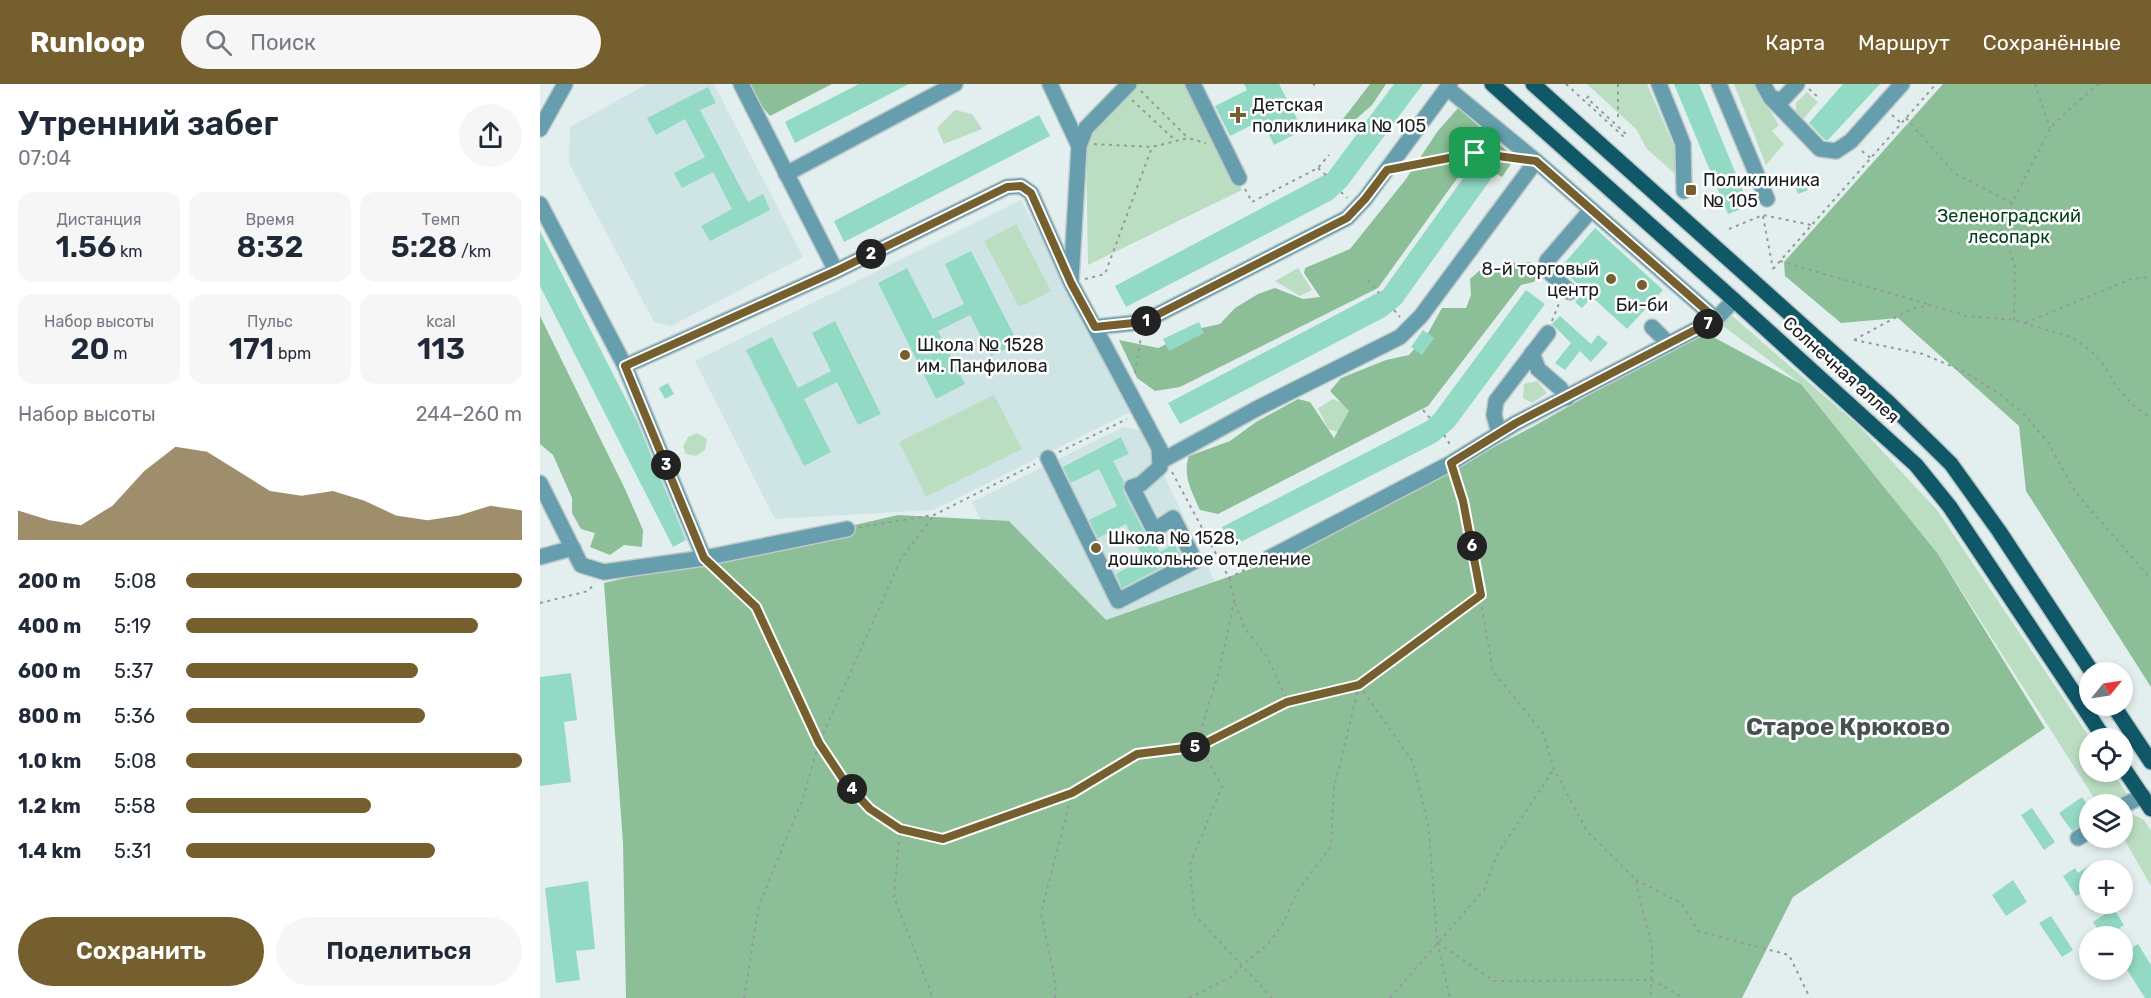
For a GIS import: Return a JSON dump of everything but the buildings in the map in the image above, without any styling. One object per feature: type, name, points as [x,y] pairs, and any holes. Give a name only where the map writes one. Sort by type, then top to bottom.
[{"type":"main road","name":"Солнечная аллея","points":[[1492,84],[1916,465],[1950,507],[2097,728]]},
{"type":"main road","name":"Солнечная аллея","points":[[1533,84],[1888,402],[1951,464],[1999,531],[2085,662]]},
{"type":"main road","points":[[2120,716],[2151,762]]},
{"type":"main road","points":[[2133,782],[2147,803]]},
{"type":"street","points":[[540,129],[564,84]]},
{"type":"street","points":[[741,84],[836,271]]},
{"type":"street","points":[[786,174],[955,84]]},
{"type":"street","points":[[1050,84],[1079,146]]},
{"type":"street","points":[[1193,84],[1239,178]]},
{"type":"street","points":[[1659,84],[1683,144],[1684,191]]},
{"type":"street","points":[[1719,84],[1767,199]]},
{"type":"street","points":[[1797,84],[1772,94],[1820,150],[1836,151],[1851,141],[1902,84]]},
{"type":"street","points":[[1095,327],[1143,322],[1347,218],[1365,199],[1449,86],[1716,319]]},
{"type":"street","points":[[1071,283],[1079,146],[1086,128],[1130,89]]},
{"type":"street","points":[[1162,454],[1400,337],[1421,316],[1536,161]]},
{"type":"street","points":[[625,366],[836,271],[1007,187],[1021,186],[1031,193],[1071,283],[1162,454],[1160,466],[1141,484],[1132,487],[1154,530],[1173,518],[1196,561],[1118,601],[1048,458]]},
{"type":"street","points":[[540,204],[625,366],[704,558]]},
{"type":"street","points":[[1568,289],[1550,273],[1547,261],[1591,210]]},
{"type":"street","points":[[1269,558],[1451,463],[1499,434],[1716,319],[1734,300]]},
{"type":"street","points":[[1652,327],[1669,344]]},
{"type":"street","points":[[1499,434],[1494,415],[1496,402],[1548,333]]},
{"type":"street","points":[[1532,353],[1538,369],[1560,388],[1567,398]]},
{"type":"street","points":[[540,483],[581,564],[603,572],[704,558],[847,529]]},
{"type":"street","points":[[540,557],[573,548]]},
{"type":"path","points":[[1566,84],[1624,137],[1626,134],[1587,98],[1592,93]]},
{"type":"path","points":[[1618,84],[1618,117]]},
{"type":"path","points":[[1810,84],[1807,87],[1819,98]]},
{"type":"path","points":[[1763,215],[1773,269],[1872,159],[1935,84]]},
{"type":"path","points":[[2035,84],[2050,128]]},
{"type":"path","points":[[2014,320],[2015,265],[2000,227],[2050,128],[2099,84]]},
{"type":"path","points":[[1130,89],[1188,138],[1225,148]]},
{"type":"path","points":[[1130,89],[1135,101],[1176,141]]},
{"type":"path","points":[[1906,117],[1954,173],[2012,203]]},
{"type":"path","points":[[1079,146],[1097,143],[1152,147],[1188,138]]},
{"type":"path","points":[[1071,283],[1105,274],[1152,147]]},
{"type":"path","points":[[1387,170],[1475,153],[1536,161]]},
{"type":"path","points":[[1239,178],[1252,202],[1318,168],[1329,155]]},
{"type":"path","points":[[1318,168],[1326,175]]},
{"type":"path","points":[[1729,229],[1763,215],[1811,225]]},
{"type":"path","points":[[1779,261],[1967,316],[2014,320],[2071,337],[2090,350],[2104,365],[2115,386],[2133,405],[2151,418]]},
{"type":"path","points":[[2025,323],[2131,279],[2151,277]]},
{"type":"path","points":[[1368,280],[1379,293]]},
{"type":"path","points":[[1548,333],[1568,289]]},
{"type":"path","points":[[1930,305],[1911,309],[1854,340],[1923,354],[1965,372],[2001,395],[2026,416],[2038,430],[2049,444],[2076,493],[2151,579]]},
{"type":"path","points":[[1132,397],[1143,322]]},
{"type":"path","points":[[1424,410],[1430,418]]},
{"type":"path","points":[[847,529],[934,515],[1140,412]]},
{"type":"path","points":[[1162,454],[1229,578],[1244,627],[1267,657],[1287,702]]},
{"type":"path","points":[[1451,463],[1463,501],[1493,671],[1543,733],[1554,768],[1587,831],[1635,879],[1681,903],[1698,931],[1789,956],[1810,998]]},
{"type":"path","points":[[744,998],[759,905],[802,798],[819,743],[901,559],[934,515]]},
{"type":"path","points":[[704,558],[756,607],[819,743],[845,782],[870,809],[900,829],[943,839],[1072,793],[1137,754],[1200,746],[1287,702],[1359,685],[1481,595]]},
{"type":"path","points":[[1229,578],[1269,558]]},
{"type":"path","points":[[540,603],[588,591],[603,572]]},
{"type":"path","points":[[1234,600],[1218,675],[1203,723],[1200,746],[1222,787],[1190,864],[1194,914],[1272,998]]},
{"type":"path","points":[[1359,685],[1413,762],[1429,830],[1437,942],[1450,998]]},
{"type":"path","points":[[1189,998],[1233,976],[1242,965],[1268,944],[1283,924],[1297,892],[1331,846],[1334,789],[1359,685]]},
{"type":"path","points":[[1390,998],[1484,890],[1498,853],[1554,768]]},
{"type":"path","points":[[1055,998],[1056,985],[1041,913],[1072,793]]},
{"type":"path","points":[[900,829],[894,897],[933,998]]},
{"type":"path","points":[[1635,879],[1652,947],[1651,998]]},
{"type":"path","points":[[1437,942],[1494,981],[1652,980],[1684,998]]},
{"type":"shaded area","points":[[647,84],[714,84],[803,257],[671,326],[654,322],[569,163],[570,127]]},
{"type":"shaded area","name":"Школа № 1528 им. Панфилова","points":[[1021,200],[1132,411],[933,510],[775,519],[695,361]]},
{"type":"shaded area","name":"Школа № 1528, дошкольное отделение","points":[[1123,427],[1143,431],[1225,603],[1108,681],[1016,594],[972,502]]},
{"type":"green space","points":[[751,84],[832,84],[770,116],[750,92]]},
{"type":"green space","points":[[1137,84],[1189,84],[1242,190],[1088,265],[1086,148],[1091,130],[1128,90]]},
{"type":"green space","points":[[1370,84],[1386,84],[1372,105],[1356,119],[1343,119]]},
{"type":"green space","points":[[1587,84],[1647,84],[1693,190],[1646,148],[1637,130]]},
{"type":"green space","points":[[1734,84],[1754,84],[1779,125],[1772,131],[1784,144],[1766,165]]},
{"type":"green space","name":"Зеленоградский лесопарк","points":[[1943,84],[2151,84],[2151,687],[2026,491],[2019,426],[1898,318],[1841,323],[1785,276],[1784,262]]},
{"type":"green space","points":[[1807,92],[1818,102],[1803,119],[1796,111],[1796,103]]},
{"type":"green space","points":[[1458,108],[1515,158],[1502,177],[1471,159],[1378,288],[1180,387],[1155,391],[1137,378],[1119,340],[1158,348],[1173,341],[1183,332],[1220,324],[1235,308],[1258,294],[1275,288],[1303,299],[1320,297],[1304,273],[1305,268],[1350,249],[1406,179],[1437,132]]},
{"type":"green space","points":[[955,110],[972,114],[982,129],[944,144],[937,128]]},
{"type":"green space","points":[[1016,224],[1051,291],[1019,307],[984,241]]},
{"type":"green space","points":[[1530,262],[1539,273],[1534,282],[1521,285],[1428,406],[1218,514],[1200,510],[1187,477],[1189,456],[1230,441],[1256,422],[1298,399],[1310,402],[1334,438],[1349,411],[1330,391],[1341,378],[1386,360],[1409,355],[1428,333],[1442,308],[1466,308],[1471,295],[1470,279],[1486,265],[1492,272],[1514,263]]},
{"type":"green space","points":[[1298,268],[1312,290],[1300,296],[1275,281]]},
{"type":"green space","points":[[1722,313],[1730,314],[1859,426],[1937,510],[2083,728],[2079,728],[2079,774],[1938,554],[1801,384],[1723,326]]},
{"type":"green space","points":[[540,316],[625,489],[643,530],[642,547],[624,545],[610,555],[590,547],[595,533],[581,529],[572,513],[572,498],[553,455],[540,444]]},
{"type":"green space","points":[[1702,331],[1801,384],[1938,554],[2045,728],[1793,897],[1742,998],[626,998],[623,843],[604,583],[898,515],[1009,521],[1106,620],[1282,558],[1534,426]]},
{"type":"green space","points":[[1537,381],[1547,393],[1532,403],[1523,398],[1524,384]]},
{"type":"green space","points":[[994,395],[1022,449],[926,497],[899,442]]},
{"type":"green space","points":[[1333,399],[1351,407],[1341,433],[1328,429],[1318,408]]},
{"type":"green space","points":[[697,433],[707,439],[705,450],[696,456],[686,454],[683,447],[688,437]]},
{"type":"green space","points":[[2084,782],[2119,782],[2127,794],[2092,794]]},
{"type":"green space","points":[[2133,815],[2144,820],[2151,831],[2151,886],[2129,848],[2133,848]]},
{"type":"place","name":"Детская поликлиника № 105","points":[[1238,115]]},
{"type":"place","name":"Поликлиника № 105","points":[[1691,190]]},
{"type":"place","name":"8-й торговый центр","points":[[1611,279]]},
{"type":"place","name":"Би-би","points":[[1642,285]]},
{"type":"place","name":"Школа № 1528 им. Панфилова","points":[[905,355]]},
{"type":"place","name":"Школа № 1528, дошкольное отделение","points":[[1096,548]]},
{"type":"district","name":"Старое Крюково","points":[[1848,727]]},
{"type":"route","points":[[1475,153],[1536,161],[1716,319],[1516,423],[1451,463],[1463,501],[1481,595],[1359,685],[1287,702],[1200,746],[1137,754],[1072,793],[943,839],[900,829],[870,809],[845,782],[819,743],[756,607],[704,558],[625,366],[836,271],[1007,187],[1021,186],[1031,193],[1071,283],[1095,327],[1143,322],[1347,218],[1387,170],[1475,153]]}]
